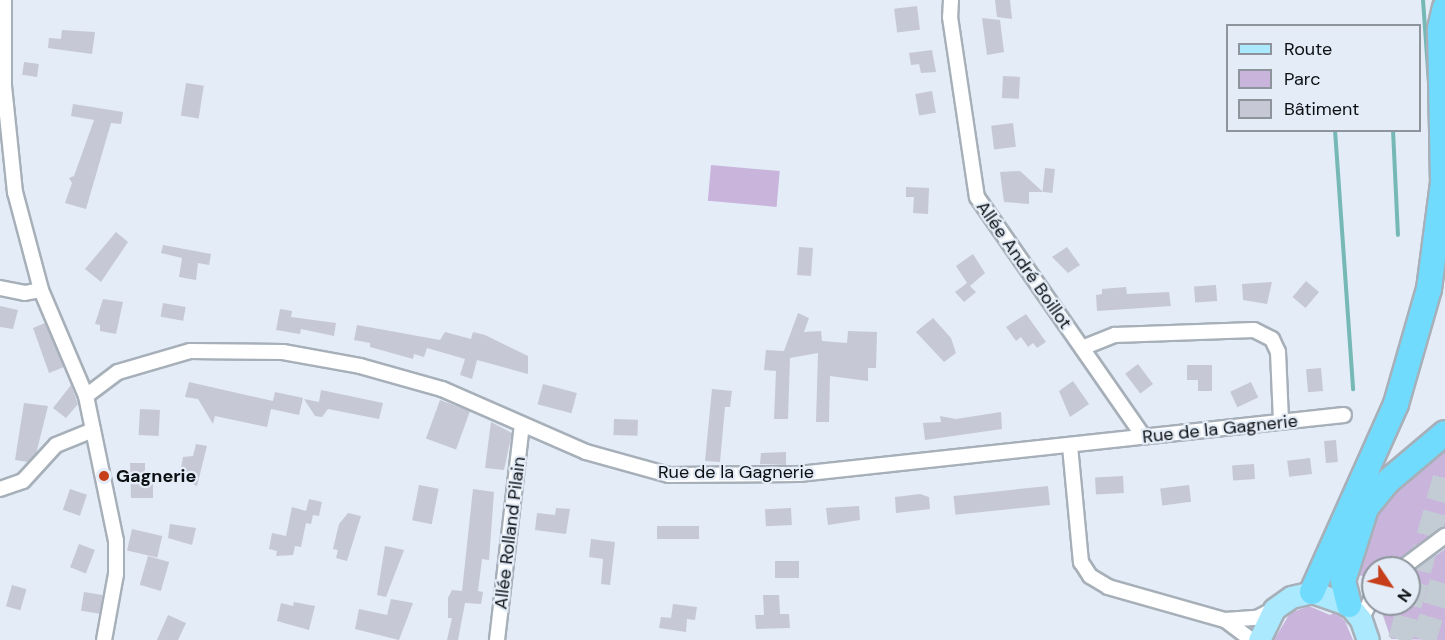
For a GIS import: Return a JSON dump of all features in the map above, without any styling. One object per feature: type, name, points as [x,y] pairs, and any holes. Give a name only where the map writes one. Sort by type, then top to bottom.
[{"type":"highway","points":[[1312,592],[1396,404],[1429,290],[1443,183],[1440,29],[1445,8]]},
{"type":"highway","points":[[1363,629],[1343,581],[1366,508],[1387,482],[1445,433]]},
{"type":"main road","points":[[1259,640],[1274,609],[1291,597],[1312,592],[1363,629]]},
{"type":"street","points":[[4,0],[2,86],[15,192],[41,290],[86,396],[116,541],[116,574],[104,640]]},
{"type":"street","name":"Allée André Boillot","points":[[951,0],[950,18],[977,197],[1144,437]]},
{"type":"street","points":[[0,288],[41,290]]},
{"type":"street","points":[[1082,348],[1115,335],[1254,330],[1272,339],[1278,352],[1281,422]]},
{"type":"street","name":"Rue de la Gagnerie","points":[[86,396],[118,372],[190,351],[283,352],[360,366],[442,389],[586,452],[669,475],[799,474],[1344,415]]},
{"type":"street","name":"Allée Rolland Pilain","points":[[497,640],[522,425]]},
{"type":"street","points":[[0,489],[23,481],[56,445],[93,430]]},
{"type":"street","points":[[1071,446],[1085,570],[1108,587],[1225,620],[1257,618],[1274,609]]},
{"type":"street","points":[[1418,556],[1445,536]]},
{"type":"street","points":[[1225,620],[1252,640]]},
{"type":"green space","points":[[711,165],[780,171],[777,207],[708,201]]},
{"type":"green space","points":[[1445,445],[1445,531],[1412,556],[1361,556],[1361,576],[1353,575],[1362,538],[1389,493]]},
{"type":"green space","points":[[1445,549],[1445,640],[1391,639],[1383,616],[1421,616],[1421,566]]},
{"type":"green space","points":[[1309,606],[1330,615],[1335,612],[1345,621],[1353,640],[1274,640],[1290,613]]},
{"type":"building","points":[[995,0],[1010,0],[1012,19],[997,17]]},
{"type":"building","points":[[917,6],[920,30],[897,33],[894,9]]},
{"type":"building","points":[[982,18],[1000,20],[1004,52],[987,55]]},
{"type":"building","points":[[62,30],[95,32],[92,54],[48,48],[49,38],[61,39]]},
{"type":"building","points":[[932,50],[936,72],[921,73],[919,64],[911,65],[909,53]]},
{"type":"building","points":[[24,62],[39,64],[37,77],[22,75]]},
{"type":"building","points":[[1003,76],[1020,77],[1019,99],[1002,98]]},
{"type":"building","points":[[186,83],[204,86],[199,118],[181,116]]},
{"type":"building","points":[[932,91],[936,113],[919,116],[915,94]]},
{"type":"building","points":[[73,104],[123,112],[121,124],[111,123],[86,209],[65,203],[72,183],[69,178],[74,176],[94,120],[71,116]]},
{"type":"building","points":[[1013,123],[1016,147],[994,150],[991,126]]},
{"type":"building","points":[[1045,168],[1055,169],[1052,193],[1042,192]]},
{"type":"building","points":[[1020,171],[1043,192],[1029,192],[1029,204],[1004,202],[1000,172]]},
{"type":"building","points":[[906,187],[929,188],[928,214],[913,213],[914,197],[906,197]]},
{"type":"building","points":[[116,232],[128,242],[101,282],[85,269]]},
{"type":"building","points":[[163,245],[211,254],[209,265],[198,263],[196,280],[179,277],[182,258],[161,253]]},
{"type":"building","points":[[799,247],[813,248],[811,276],[797,275]]},
{"type":"building","points":[[1067,247],[1080,265],[1068,273],[1052,257]]},
{"type":"building","points":[[973,254],[985,273],[970,286],[976,292],[964,302],[955,292],[967,283],[956,266]]},
{"type":"building","points":[[1306,281],[1319,292],[1306,308],[1293,297]]},
{"type":"building","points":[[1272,282],[1267,304],[1243,300],[1242,284]]},
{"type":"building","points":[[1216,285],[1217,301],[1195,302],[1194,287]]},
{"type":"building","points":[[1126,287],[1127,294],[1169,292],[1171,306],[1097,311],[1096,295],[1102,294],[1102,289]]},
{"type":"building","points":[[103,299],[123,302],[116,334],[100,331],[100,325],[95,324]]},
{"type":"building","points":[[163,303],[186,307],[183,321],[161,317]]},
{"type":"building","points":[[0,306],[18,310],[13,329],[0,327]]},
{"type":"building","points":[[280,309],[292,311],[291,317],[336,323],[334,336],[301,329],[300,334],[276,330]]},
{"type":"building","points":[[798,313],[809,318],[804,332],[821,331],[822,341],[847,343],[848,331],[877,332],[876,368],[868,368],[868,381],[830,376],[829,422],[816,422],[818,353],[790,358],[788,419],[774,419],[776,371],[764,370],[766,350],[784,351]]},
{"type":"building","points":[[1026,314],[1046,342],[1037,348],[1033,343],[1028,347],[1021,337],[1016,341],[1006,327]]},
{"type":"building","points":[[933,318],[951,338],[956,353],[944,362],[916,332]]},
{"type":"building","points":[[45,323],[64,367],[49,373],[33,328]]},
{"type":"building","points":[[357,325],[440,340],[445,332],[471,339],[473,332],[485,335],[528,356],[528,374],[477,360],[472,379],[460,375],[465,359],[427,348],[424,357],[414,354],[413,359],[370,347],[370,343],[354,340]]},
{"type":"building","points":[[1138,364],[1153,384],[1140,394],[1125,374]]},
{"type":"building","points":[[1187,365],[1212,365],[1212,391],[1198,391],[1198,380],[1187,380]]},
{"type":"building","points":[[1321,368],[1323,391],[1308,392],[1306,369]]},
{"type":"building","points":[[1073,381],[1089,404],[1070,417],[1059,391]]},
{"type":"building","points":[[189,382],[273,401],[275,392],[303,398],[299,415],[271,409],[267,427],[215,416],[213,424],[198,399],[185,397]]},
{"type":"building","points":[[1251,382],[1258,397],[1237,407],[1230,392]]},
{"type":"building","points":[[543,384],[577,393],[571,413],[538,404]]},
{"type":"building","points":[[71,385],[78,404],[66,418],[53,408]]},
{"type":"building","points":[[712,389],[732,391],[730,407],[725,407],[720,462],[705,461]]},
{"type":"building","points":[[321,390],[383,403],[379,419],[328,409],[322,417],[315,416],[304,399],[319,402]]},
{"type":"building","points":[[440,400],[470,411],[456,449],[426,439]]},
{"type":"building","points":[[24,403],[48,406],[36,454],[28,462],[15,460]]},
{"type":"building","points":[[140,409],[160,410],[159,436],[139,435]]},
{"type":"building","points":[[1001,412],[1002,429],[925,440],[923,423],[941,422],[940,416],[956,419]]},
{"type":"building","points":[[614,419],[638,420],[637,436],[613,435]]},
{"type":"building","points":[[491,422],[512,433],[504,470],[485,468]]},
{"type":"building","points":[[1336,440],[1338,462],[1326,463],[1324,441]]},
{"type":"building","points":[[196,444],[207,446],[197,486],[182,479],[181,469],[183,457],[193,456]]},
{"type":"building","points":[[786,452],[786,465],[760,464],[761,453]]},
{"type":"building","points":[[1310,458],[1312,474],[1289,477],[1287,461]]},
{"type":"building","points":[[130,463],[145,463],[145,478],[153,478],[153,498],[131,498]]},
{"type":"building","points":[[1254,464],[1255,479],[1233,480],[1232,466]]},
{"type":"building","points":[[1123,476],[1124,493],[1096,494],[1095,477]]},
{"type":"building","points":[[419,485],[439,489],[432,524],[412,520]]},
{"type":"building","points":[[1189,485],[1191,502],[1162,505],[1160,489]]},
{"type":"building","points":[[1048,486],[1050,505],[956,515],[954,496]]},
{"type":"building","points":[[70,489],[87,495],[80,516],[63,510]]},
{"type":"building","points":[[473,489],[494,492],[489,560],[482,559],[478,591],[483,592],[481,604],[465,603],[458,640],[447,640],[452,618],[448,618],[448,598],[452,590],[462,591]]},
{"type":"building","points":[[920,494],[929,497],[930,509],[896,513],[895,497]]},
{"type":"building","points":[[309,499],[322,502],[319,516],[313,515],[311,524],[306,523],[301,547],[295,546],[293,555],[276,556],[277,551],[269,549],[272,533],[286,536],[292,507],[306,511]]},
{"type":"building","points":[[859,506],[860,520],[828,525],[826,508]]},
{"type":"building","points":[[556,508],[570,509],[566,534],[535,530],[537,513],[555,515]]},
{"type":"building","points":[[791,508],[792,525],[766,526],[765,509]]},
{"type":"building","points":[[348,513],[361,516],[347,561],[336,558],[338,550],[333,549],[339,524]]},
{"type":"building","points":[[170,524],[196,528],[192,545],[168,538]]},
{"type":"building","points":[[657,526],[699,526],[699,539],[657,539]]},
{"type":"building","points":[[132,529],[162,536],[157,557],[127,550]]},
{"type":"building","points":[[591,539],[615,542],[610,585],[601,584],[603,559],[589,557]]},
{"type":"building","points":[[79,544],[95,550],[86,573],[70,567]]},
{"type":"building","points":[[385,546],[404,550],[386,597],[377,595]]},
{"type":"building","points":[[148,556],[169,562],[161,591],[140,585]]},
{"type":"building","points":[[775,561],[799,561],[799,578],[775,578]]},
{"type":"building","points":[[12,585],[26,589],[20,610],[6,606]]},
{"type":"building","points":[[84,592],[103,595],[100,614],[81,611]]},
{"type":"building","points":[[763,595],[779,595],[780,614],[789,614],[790,628],[756,629],[755,615],[764,615]]},
{"type":"building","points":[[391,599],[413,603],[399,640],[355,629],[359,609],[387,615]]},
{"type":"building","points":[[294,602],[315,606],[309,630],[277,621],[281,603],[293,606]]},
{"type":"building","points":[[673,604],[697,607],[695,620],[687,619],[686,632],[659,628],[661,617],[671,618]]},
{"type":"building","points":[[168,615],[186,623],[178,640],[157,640]]},
{"type":"waterway","points":[[1423,0],[1429,84]]},
{"type":"waterway","points":[[1335,132],[1353,389]]},
{"type":"waterway","points":[[1393,132],[1398,235]]},
{"type":"tunnel","points":[[1400,640],[1445,477]]},
{"type":"tunnel","points":[[1424,640],[1445,571]]},
{"type":"place","name":"Gagnerie","points":[[104,476]]}]
